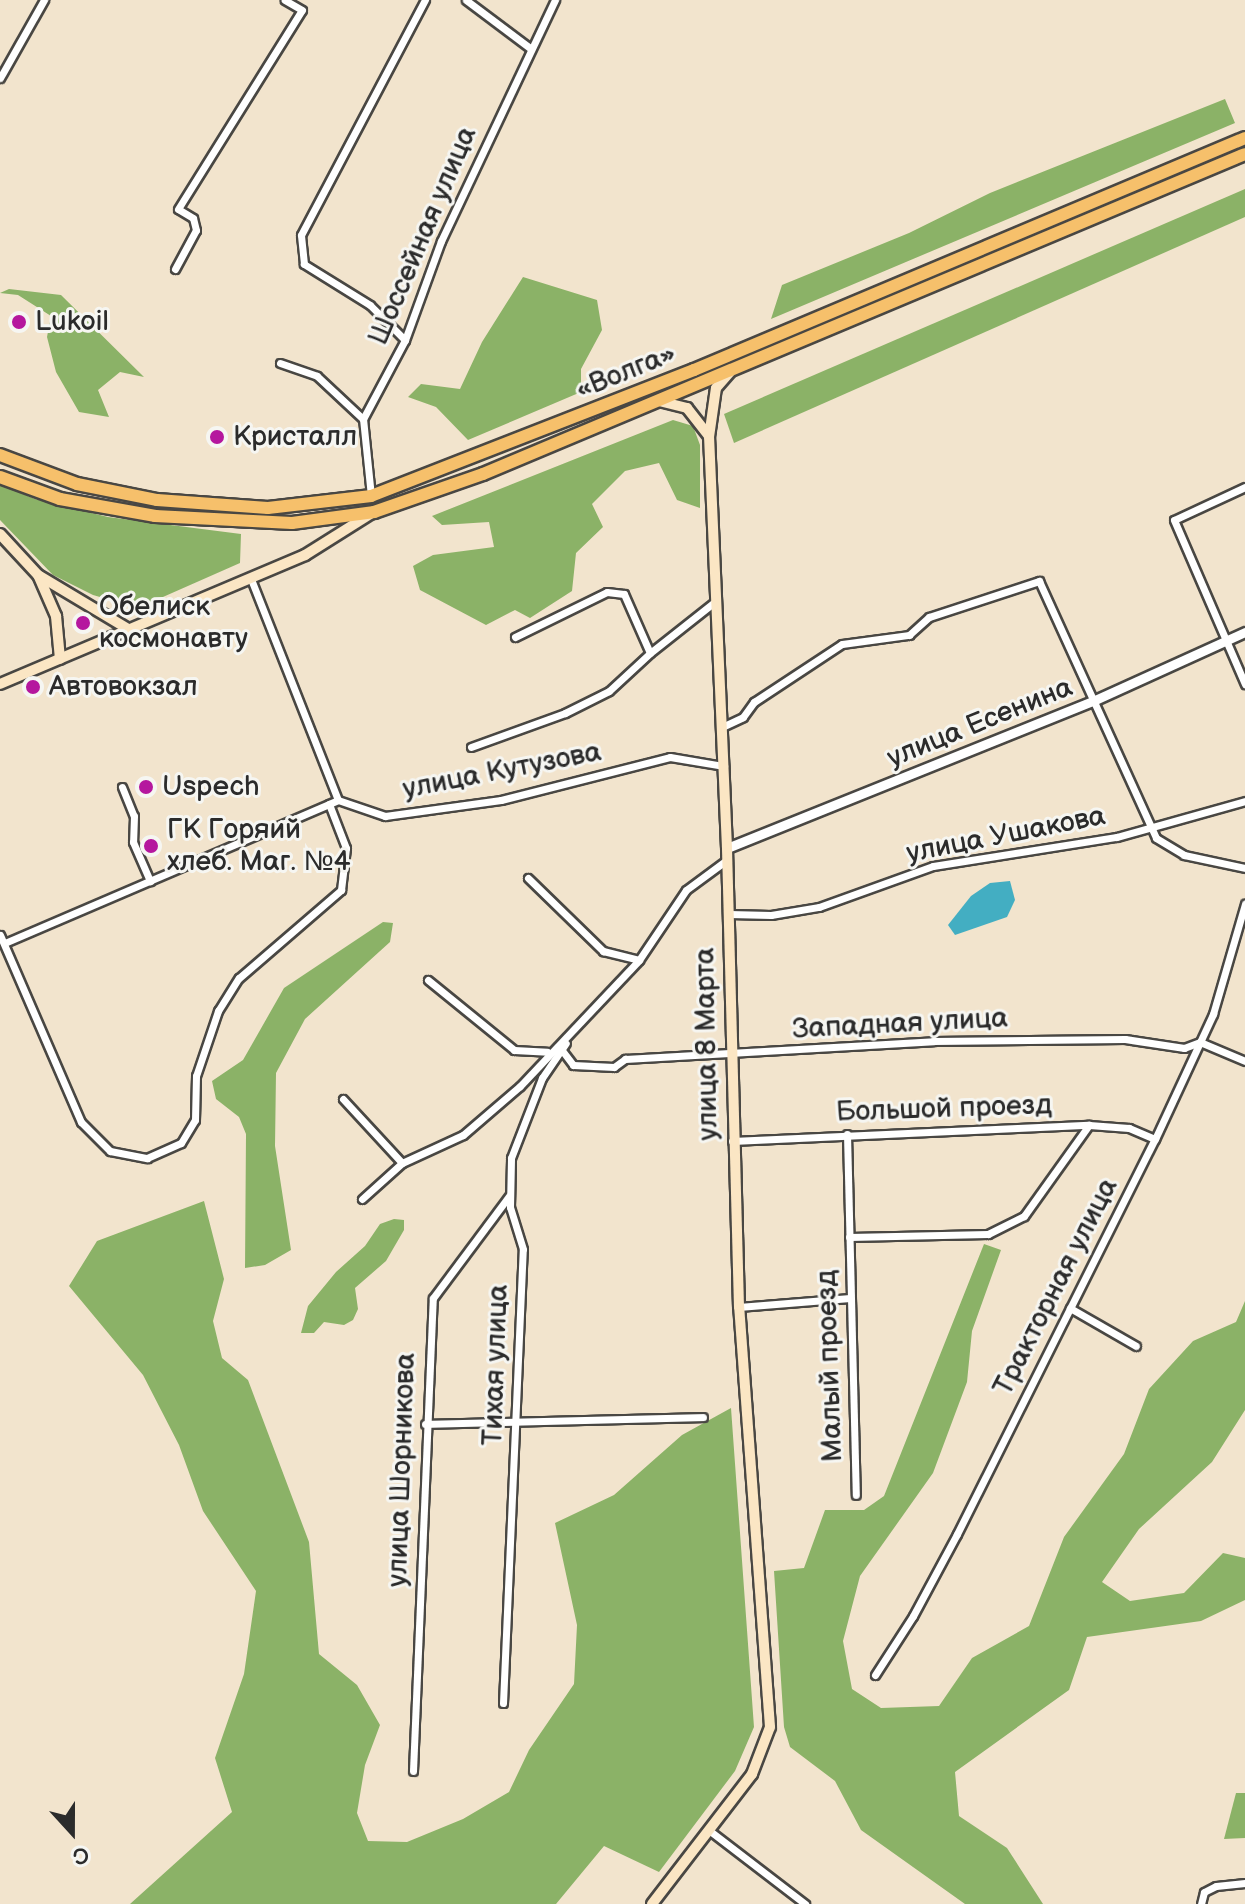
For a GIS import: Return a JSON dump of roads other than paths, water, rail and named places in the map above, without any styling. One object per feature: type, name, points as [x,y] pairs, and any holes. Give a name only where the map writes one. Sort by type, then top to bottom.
[{"type":"highway","name":"«Волга»","points":[[0,455],[77,484],[157,500],[268,508],[371,496],[636,394],[1245,138]]},
{"type":"highway","name":"«Волга»","points":[[0,477],[74,502],[155,516],[292,523],[374,512],[483,474],[1241,157]]},
{"type":"main road","name":"улица 8 Марта","points":[[710,1831],[752,1774],[770,1727],[739,1307],[732,1141],[728,853],[709,437],[716,388],[735,368]]},
{"type":"main road","points":[[656,401],[687,408],[709,437]]},
{"type":"main road","points":[[0,684],[251,579],[318,548],[374,512]]},
{"type":"main road","points":[[0,534],[38,575],[130,630]]},
{"type":"main road","points":[[38,575],[56,616],[60,659]]},
{"type":"main road","points":[[56,616],[63,603],[75,599]]},
{"type":"main road","points":[[652,1904],[710,1831]]},
{"type":"street","points":[[0,78],[44,0]]},
{"type":"street","points":[[175,269],[196,230],[193,218],[178,209],[302,10],[285,0]]},
{"type":"street","points":[[405,340],[370,305],[304,264],[301,235],[425,0]]},
{"type":"street","points":[[466,0],[530,48]]},
{"type":"street","name":"Шоссейная улица","points":[[363,419],[405,340],[441,241],[555,0]]},
{"type":"street","points":[[280,363],[317,376],[363,419],[371,496]]},
{"type":"street","points":[[1245,487],[1174,520],[1245,684]]},
{"type":"street","points":[[0,935],[7,942],[35,1021],[81,1122],[110,1151],[147,1158],[181,1143],[195,1120],[196,1076],[218,1011],[239,978],[341,890],[346,848],[333,802],[251,579]]},
{"type":"street","points":[[722,727],[743,717],[754,702],[842,644],[909,635],[929,617],[1039,581],[1049,593],[1118,763],[1168,848],[1245,868]]},
{"type":"street","points":[[515,637],[607,592],[624,594],[650,653]]},
{"type":"street","name":"улица Кутузова","points":[[471,747],[565,713],[609,691],[650,653],[717,600]]},
{"type":"street","name":"улица Есенина","points":[[728,853],[1095,700],[1245,632]]},
{"type":"street","name":"улица Кутузова","points":[[333,802],[385,816],[501,800],[670,757],[724,766]]},
{"type":"street","points":[[122,787],[134,816],[133,842],[150,881]]},
{"type":"street","name":"улица Ушакова","points":[[729,914],[771,915],[819,907],[933,866],[1153,827],[1245,801]]},
{"type":"street","points":[[7,942],[333,802]]},
{"type":"street","points":[[428,980],[514,1050],[547,1052],[564,1046],[639,960],[686,890],[728,853]]},
{"type":"street","points":[[528,878],[603,951],[639,960]]},
{"type":"street","name":"Тракторная улица","points":[[875,1675],[913,1616],[1155,1139],[1200,1042],[1235,952],[1245,904]]},
{"type":"street","name":"Западная улица","points":[[564,1046],[573,1065],[614,1067],[625,1059],[731,1056],[933,1041],[1125,1039],[1184,1048],[1200,1042],[1245,1061]]},
{"type":"street","name":"Тихая улица","points":[[503,1703],[523,1249],[509,1196],[511,1158],[524,1121],[564,1046]]},
{"type":"street","points":[[362,1199],[402,1163],[463,1135],[520,1086],[547,1052]]},
{"type":"street","points":[[343,1099],[402,1163]]},
{"type":"street","name":"Большой проезд","points":[[732,1141],[1089,1125],[1129,1128],[1155,1139]]},
{"type":"street","name":"Малый проезд","points":[[849,1237],[988,1234],[1024,1216],[1089,1125]]},
{"type":"street","name":"Малый проезд","points":[[847,1134],[856,1495]]},
{"type":"street","name":"улица Шорникова","points":[[413,1771],[425,1424],[433,1298],[509,1196]]},
{"type":"street","points":[[739,1307],[850,1298]]},
{"type":"street","points":[[1070,1308],[1136,1346]]},
{"type":"street","points":[[425,1424],[703,1417]]},
{"type":"street","points":[[710,1831],[796,1901],[805,1904]]},
{"type":"street","points":[[1201,1904],[1204,1892],[1216,1886],[1245,1883]]},
{"type":"water","points":[[1010,881],[1015,900],[1007,917],[955,935],[948,925],[971,896],[990,883]]},
{"type":"place","name":"Lukoil","points":[[19,322]]},
{"type":"place","name":"Кристалл","points":[[217,437]]},
{"type":"place","name":"Обелиск космонавту","points":[[83,623]]},
{"type":"place","name":"Автовокзал","points":[[33,687]]},
{"type":"place","name":"Uspech","points":[[146,787]]},
{"type":"place","name":"ГК Горяий хлеб. Маг. №4","points":[[151,846]]}]
